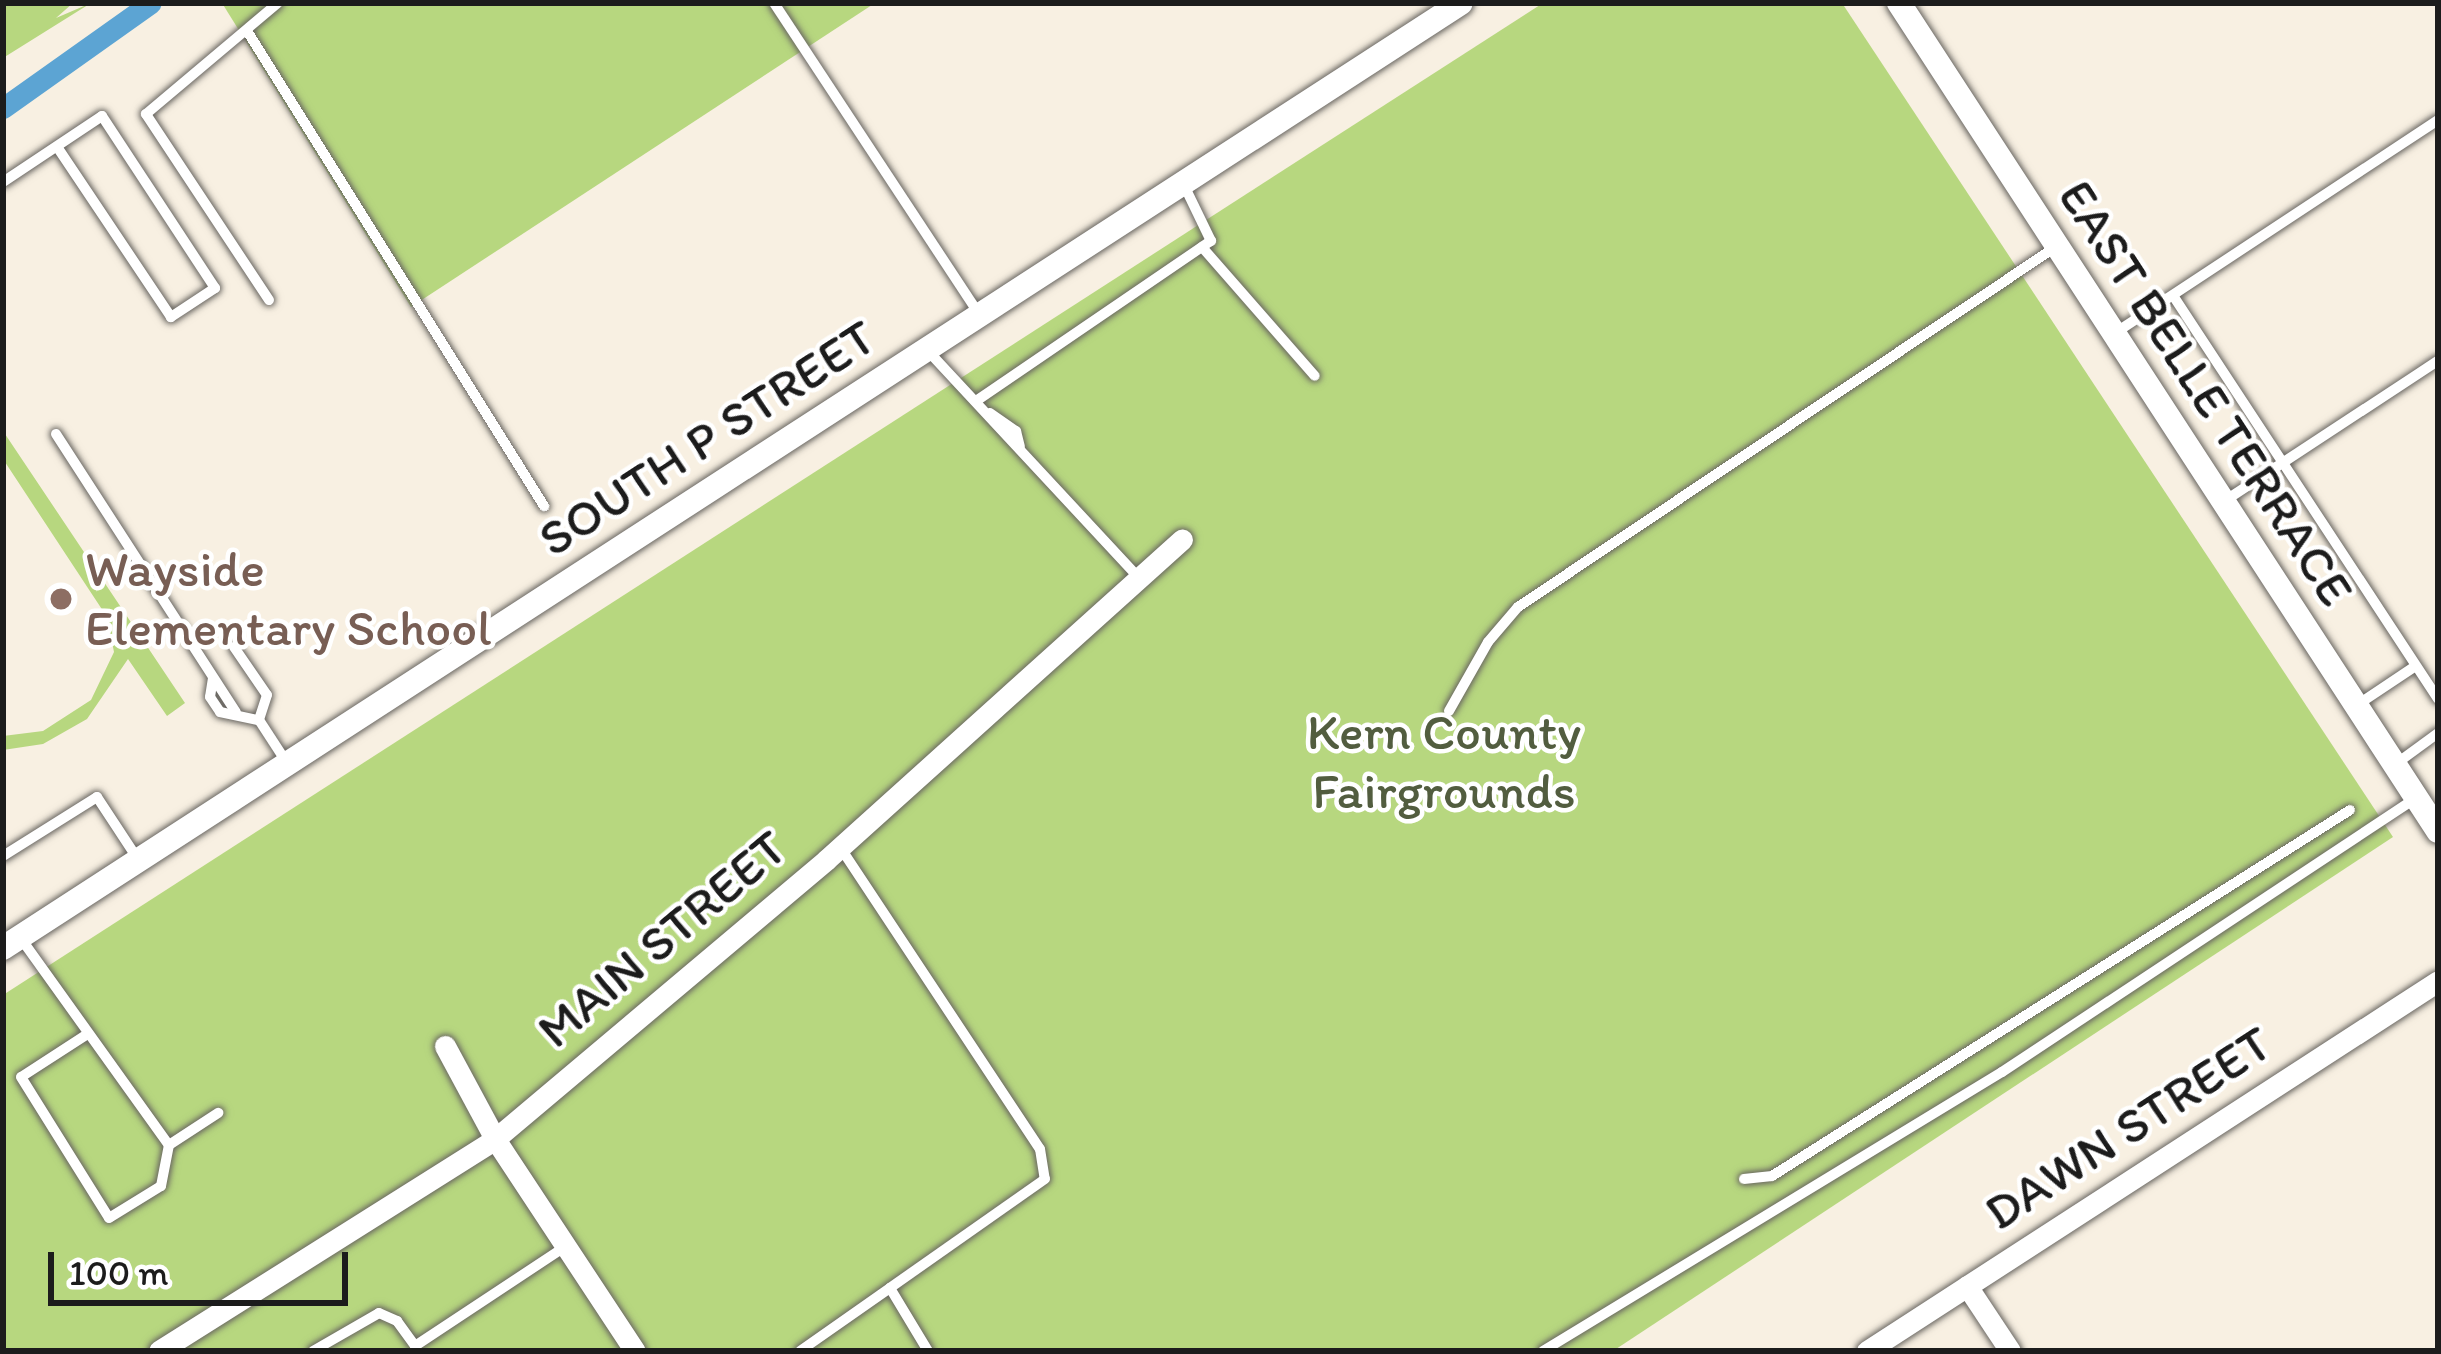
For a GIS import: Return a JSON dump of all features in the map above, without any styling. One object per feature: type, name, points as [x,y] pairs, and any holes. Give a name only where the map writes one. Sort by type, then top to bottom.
[{"type":"street","name":"SOUTH P STREET","points":[[11,942],[1460,3]]},
{"type":"street","name":"EAST BELLE TERRACE","points":[[1899,3],[2438,831]]},
{"type":"street","name":"MAIN STREET","points":[[159,1351],[495,1139],[840,847],[1182,540]]},
{"type":"street","name":"DAWN STREET","points":[[1867,1351],[2438,981]]},
{"type":"street","points":[[445,1046],[495,1139],[635,1351]]},
{"type":"street","points":[[1967,1286],[2010,1351]]},
{"type":"lane","points":[[269,300],[146,114],[250,34],[278,3]]},
{"type":"lane","points":[[774,3],[980,315]]},
{"type":"lane","points":[[250,34],[544,506]]},
{"type":"lane","points":[[3,182],[102,116],[215,288],[171,317],[57,147]]},
{"type":"lane","points":[[2114,334],[2438,120]]},
{"type":"lane","points":[[979,399],[1202,248],[1213,232],[1183,184]]},
{"type":"lane","points":[[1449,711],[1488,642],[1518,608],[2057,246]]},
{"type":"lane","points":[[1202,248],[1315,376]]},
{"type":"lane","points":[[2174,297],[2438,699]]},
{"type":"lane","points":[[926,350],[979,399],[990,413],[992,426],[1020,447],[1139,578]]},
{"type":"lane","points":[[2224,502],[2438,361]]},
{"type":"lane","points":[[56,434],[213,678],[210,697],[220,712],[259,720],[288,764]]},
{"type":"lane","points":[[234,647],[267,695],[259,720]]},
{"type":"lane","points":[[2356,706],[2414,667]]},
{"type":"lane","points":[[2394,765],[2438,733]]},
{"type":"lane","points":[[3,856],[97,797],[139,861]]},
{"type":"lane","points":[[1543,1351],[2002,1072],[2416,798]]},
{"type":"lane","points":[[1744,1179],[1772,1176],[2350,810]]},
{"type":"lane","points":[[800,1351],[1045,1179],[1040,1149],[840,847]]},
{"type":"lane","points":[[11,942],[169,1145]]},
{"type":"lane","points":[[86,1035],[21,1077],[110,1218],[161,1186],[169,1145],[218,1113]]},
{"type":"lane","points":[[313,1351],[369,1315],[397,1321],[414,1349],[566,1246]]},
{"type":"lane","points":[[890,1288],[928,1351]]},
{"type":"green space","points":[[3,3],[73,3],[56,18],[91,3],[3,58]]},
{"type":"green space","points":[[222,3],[875,3],[411,307]]},
{"type":"green space","name":"Kern County Fairgrounds","points":[[1543,3],[1842,3],[2393,837],[1613,1351],[3,1351],[3,995]]},
{"type":"green space","points":[[3,431],[185,703],[167,716],[128,659],[87,719],[43,744],[3,750],[3,736],[43,731],[91,700],[114,652],[107,617],[3,459]]},
{"type":"waterway","points":[[3,108],[151,3]]},
{"type":"place","name":"Wayside Elementary School","points":[[61,599]]}]
